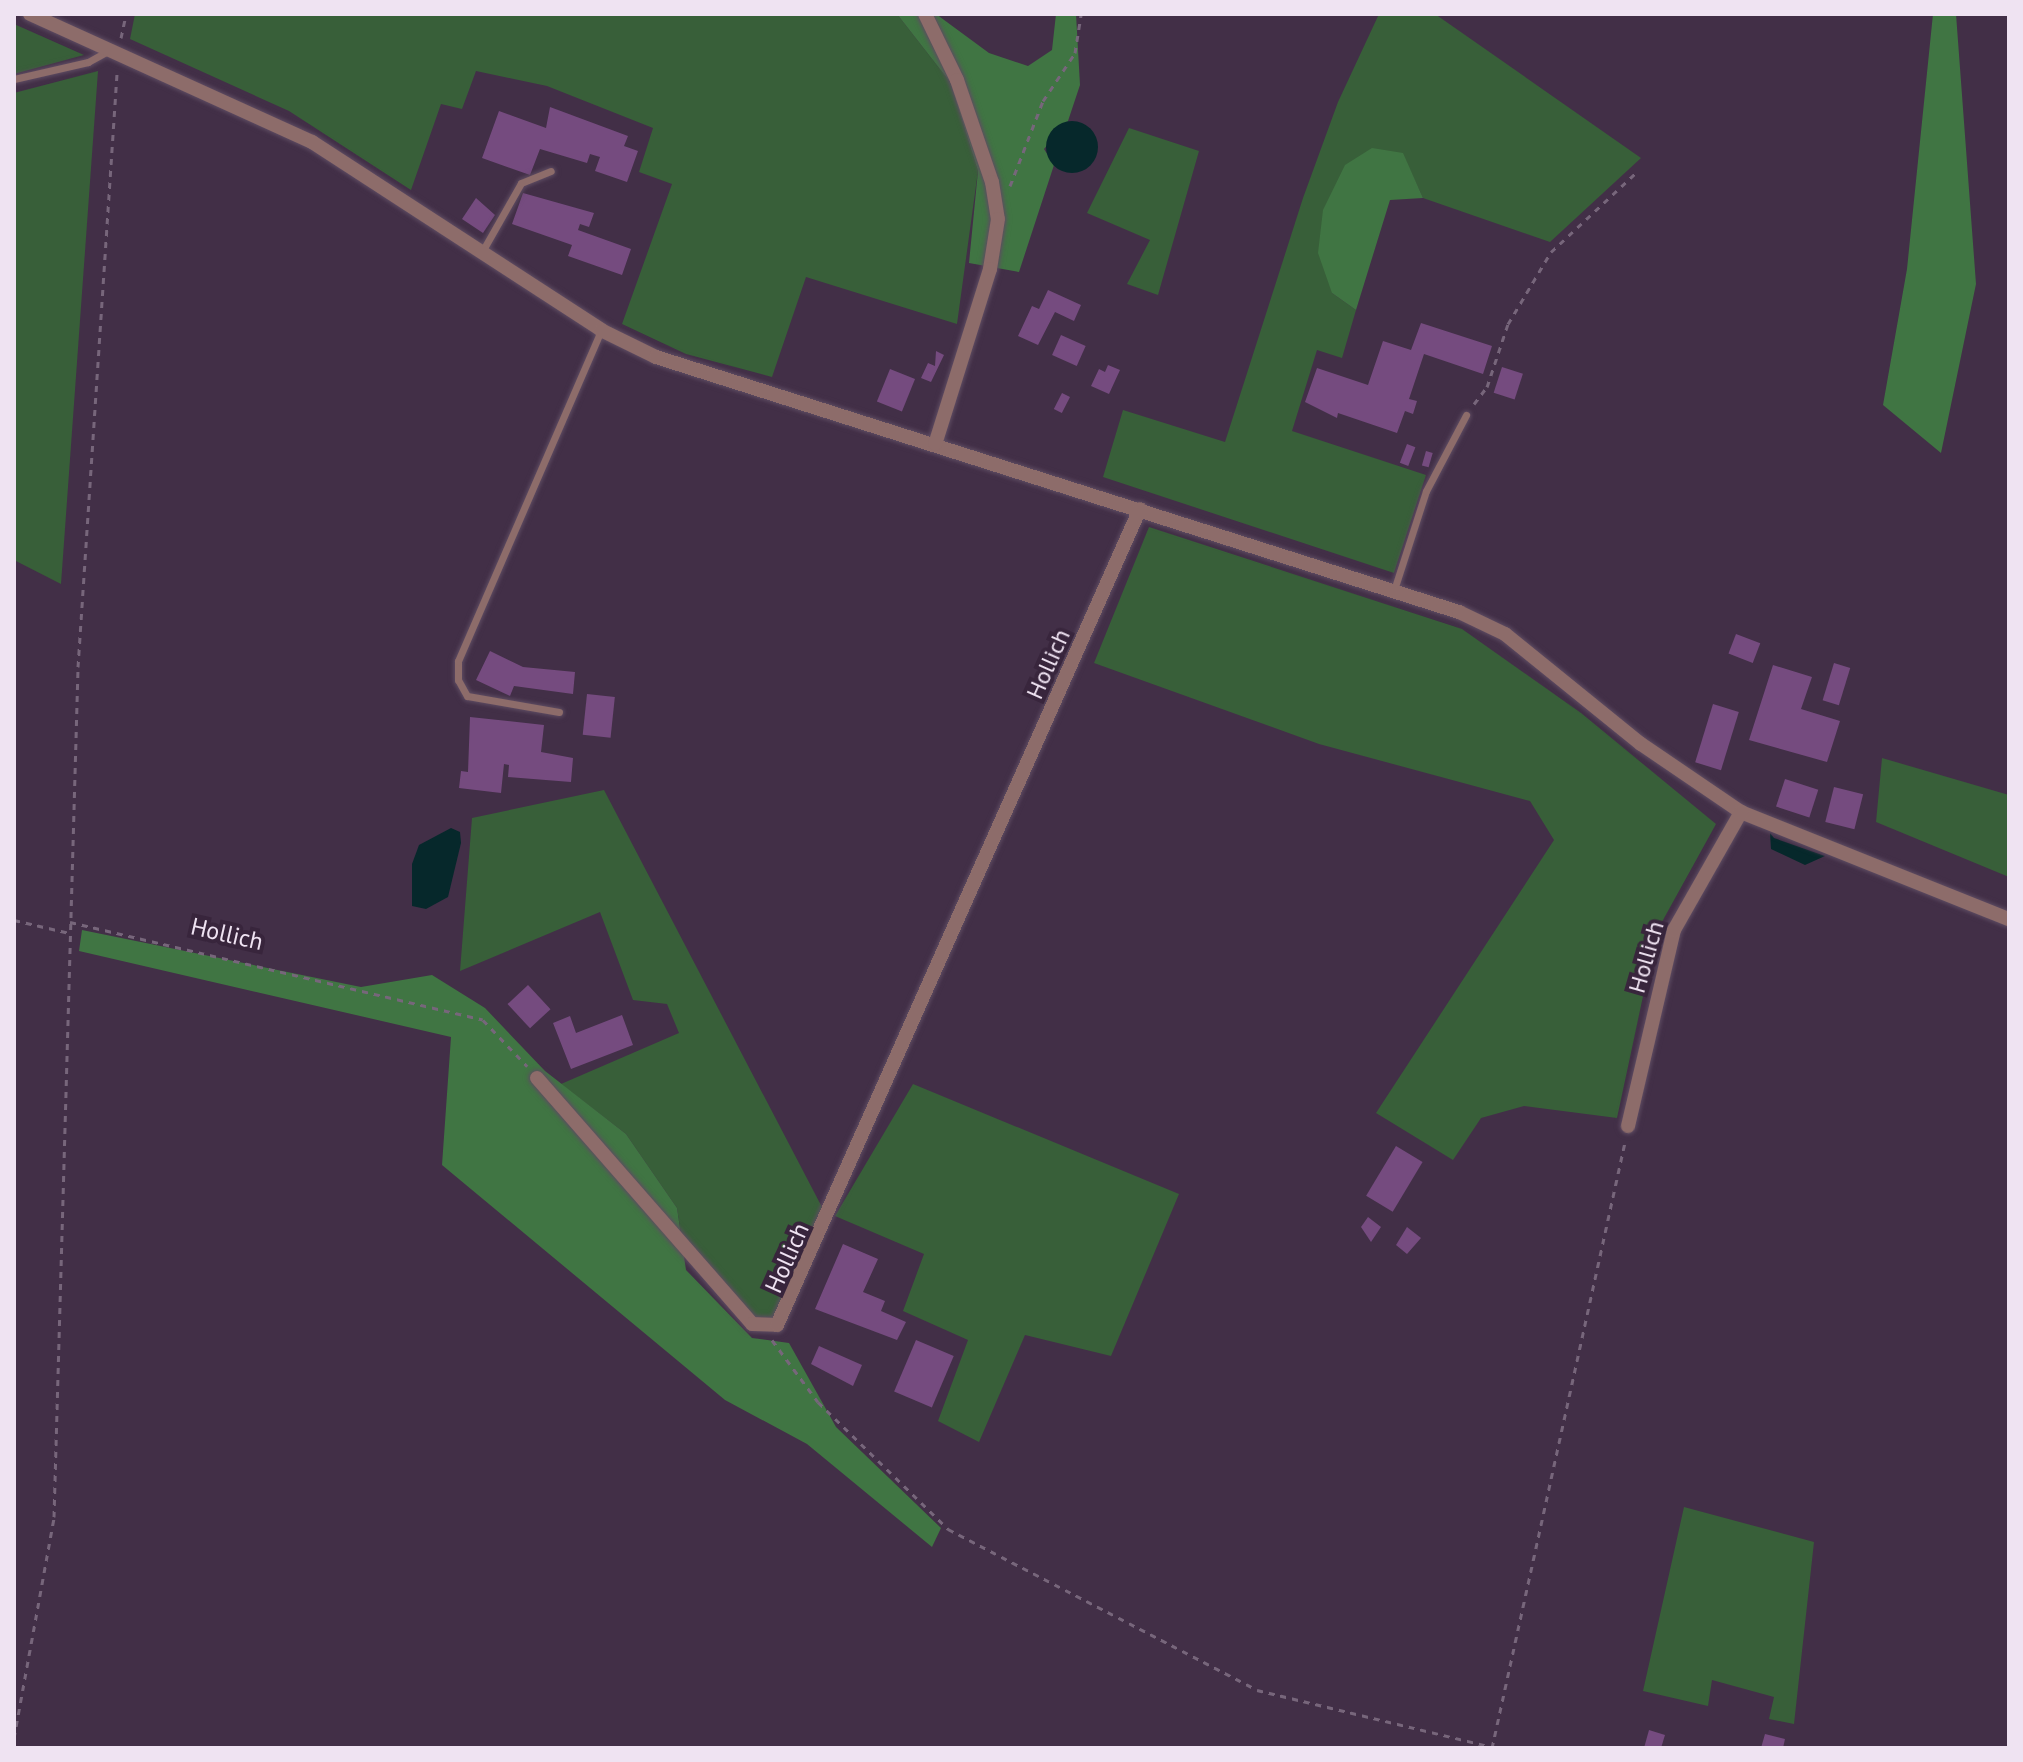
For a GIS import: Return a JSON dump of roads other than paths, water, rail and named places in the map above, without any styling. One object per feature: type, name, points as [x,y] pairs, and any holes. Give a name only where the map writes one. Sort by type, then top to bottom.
[{"type":"street","points":[[30,14],[312,142],[483,250],[601,330],[656,357],[1394,590],[1505,634],[1641,744],[1741,812],[2009,919]]},
{"type":"street","points":[[925,14],[957,80],[992,182],[998,219],[990,269],[935,444]]},
{"type":"street","name":"Hollich","points":[[537,1078],[752,1324],[769,1329],[784,1318],[1140,509]]},
{"type":"street","name":"Hollich","points":[[1628,1126],[1674,930],[1741,812]]},
{"type":"lane","points":[[14,79],[88,62],[114,51]]},
{"type":"lane","points":[[483,250],[521,183],[551,171]]},
{"type":"lane","points":[[559,712],[467,696],[458,680],[458,661],[601,330]]},
{"type":"lane","points":[[1394,590],[1426,491],[1466,415]]}]
